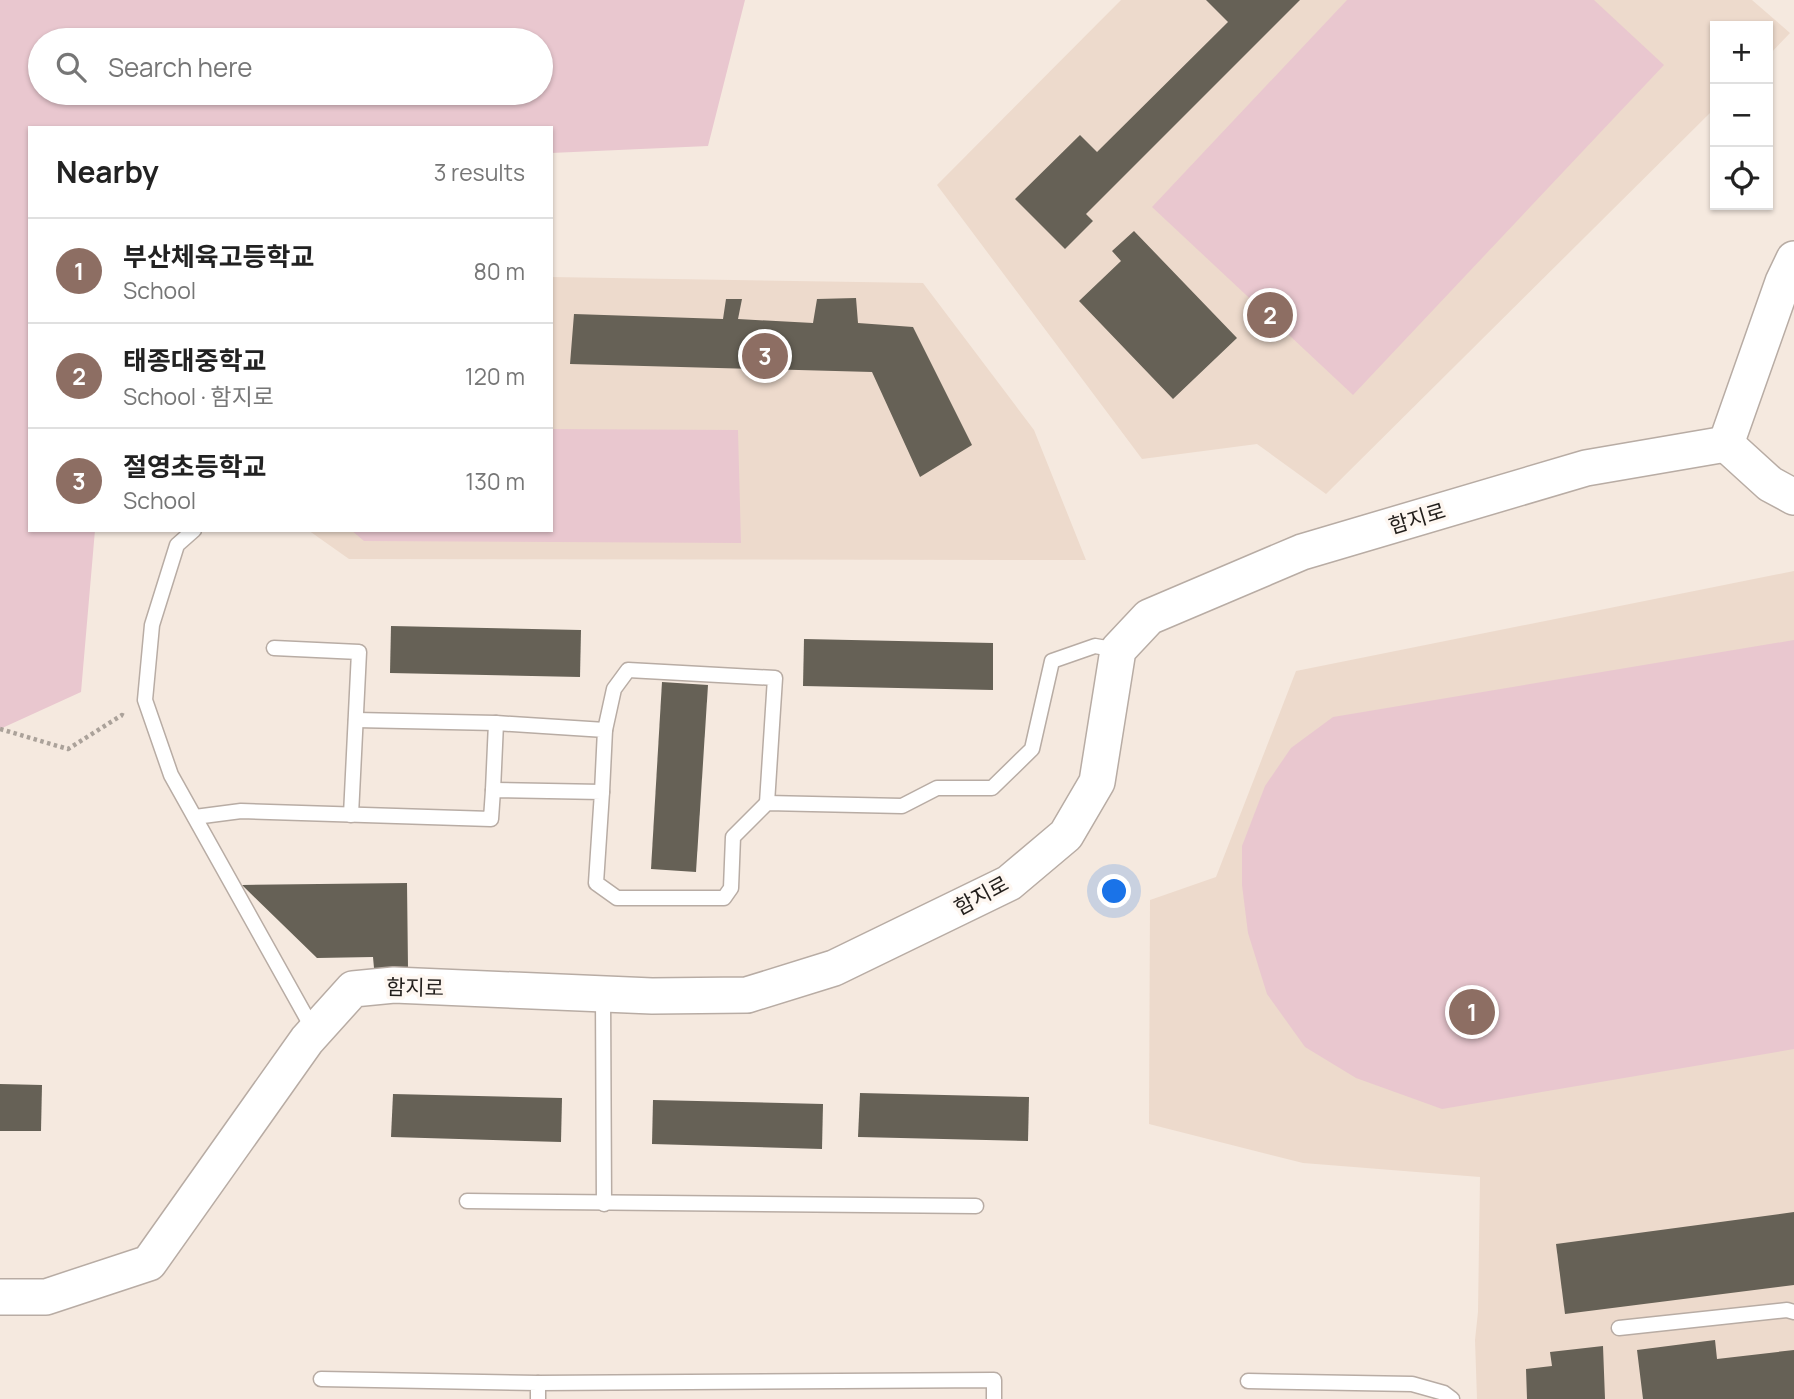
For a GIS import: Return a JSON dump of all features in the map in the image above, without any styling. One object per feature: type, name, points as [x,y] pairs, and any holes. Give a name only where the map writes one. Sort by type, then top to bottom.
[{"type":"street","points":[[1794,259],[1783,282],[1726,444],[1770,484],[1794,497]]},
{"type":"street","name":"함지로","points":[[0,1297],[46,1297],[149,1263],[314,1032],[353,989],[394,985],[603,994],[747,995],[834,968],[1009,883],[1066,835],[1097,782],[1118,650],[1149,617],[1302,552],[1586,468],[1726,444]]},
{"type":"lane","points":[[192,532],[177,545],[152,625],[145,700],[171,775],[314,1032]]},
{"type":"lane","points":[[767,803],[902,806],[937,788],[992,788],[1032,749],[1052,661],[1095,646],[1118,650]]},
{"type":"lane","points":[[274,648],[359,652],[351,815]]},
{"type":"lane","points":[[628,670],[775,678],[767,803],[733,837],[731,888],[724,898],[617,898],[596,883],[605,730],[614,689],[628,670]]},
{"type":"lane","points":[[356,720],[496,723],[605,730]]},
{"type":"lane","points":[[195,817],[242,811],[491,819],[496,723]]},
{"type":"lane","points":[[493,790],[602,792]]},
{"type":"lane","points":[[603,994],[604,1204]]},
{"type":"lane","points":[[467,1201],[976,1206]]},
{"type":"lane","points":[[1619,1328],[1787,1310],[1794,1312]]},
{"type":"lane","points":[[321,1379],[538,1383],[994,1380],[994,1399]]},
{"type":"lane","points":[[1248,1381],[1412,1384],[1444,1393],[1452,1399]]},
{"type":"lane","points":[[538,1383],[538,1399]]},
{"type":"path","points":[[0,729],[68,749],[122,715],[155,730]]},
{"type":"shaded area","points":[[0,0],[745,0],[708,146],[553,153],[553,126],[28,126],[28,532],[95,532],[81,692],[0,729]]},
{"type":"shaded area","points":[[1121,0],[1752,0],[1790,33],[1773,51],[1773,21],[1710,21],[1710,113],[1326,494],[1257,444],[1142,459],[937,185]]},
{"type":"shaded area","points":[[1347,0],[1594,0],[1664,65],[1353,395],[1152,207]]},
{"type":"shaded area","points":[[553,277],[923,283],[1034,430],[1086,560],[349,559],[311,532],[553,532]]},
{"type":"shaded area","points":[[553,429],[738,430],[741,543],[364,541],[353,532],[553,532]]},
{"type":"shaded area","points":[[1794,571],[1794,1399],[1477,1399],[1475,1340],[1478,1312],[1480,1177],[1303,1163],[1149,1124],[1150,900],[1216,877],[1296,671]]},
{"type":"shaded area","points":[[1794,640],[1794,1049],[1442,1109],[1356,1078],[1305,1047],[1267,994],[1248,933],[1242,885],[1242,846],[1265,786],[1291,748],[1333,717]]},
{"type":"building","points":[[1206,0],[1300,0],[1086,214],[1093,221],[1065,249],[1015,199],[1080,135],[1097,152],[1228,22]]},
{"type":"building","points":[[1134,231],[1237,338],[1173,399],[1079,301],[1121,261],[1112,251]]},
{"type":"building","points":[[856,298],[858,323],[913,327],[972,445],[920,477],[872,372],[570,364],[574,314],[723,319],[726,299],[742,299],[738,319],[813,323],[817,299]]},
{"type":"building","points":[[391,626],[581,630],[580,677],[390,673]]},
{"type":"building","points":[[804,639],[993,643],[993,690],[803,686]]},
{"type":"building","points":[[662,682],[708,685],[696,872],[651,869]]},
{"type":"building","points":[[407,883],[408,968],[374,968],[373,957],[317,958],[242,885]]},
{"type":"building","points":[[0,1084],[42,1085],[41,1131],[0,1131]]},
{"type":"building","points":[[860,1093],[1029,1097],[1028,1141],[858,1137]]},
{"type":"building","points":[[393,1094],[562,1098],[561,1142],[391,1137]]},
{"type":"building","points":[[653,1100],[823,1104],[822,1149],[652,1144]]},
{"type":"building","points":[[1794,1212],[1794,1285],[1565,1314],[1556,1244]]},
{"type":"building","points":[[1715,1340],[1717,1359],[1794,1350],[1794,1399],[1643,1399],[1637,1350]]},
{"type":"building","points":[[1603,1346],[1605,1399],[1527,1399],[1526,1369],[1552,1366],[1550,1352]]},
{"type":"place","name":"태종대중학교","points":[[1270,315]]},
{"type":"place","name":"절영초등학교","points":[[765,356]]},
{"type":"place","name":"부산체육고등학교","points":[[1472,1012]]}]
